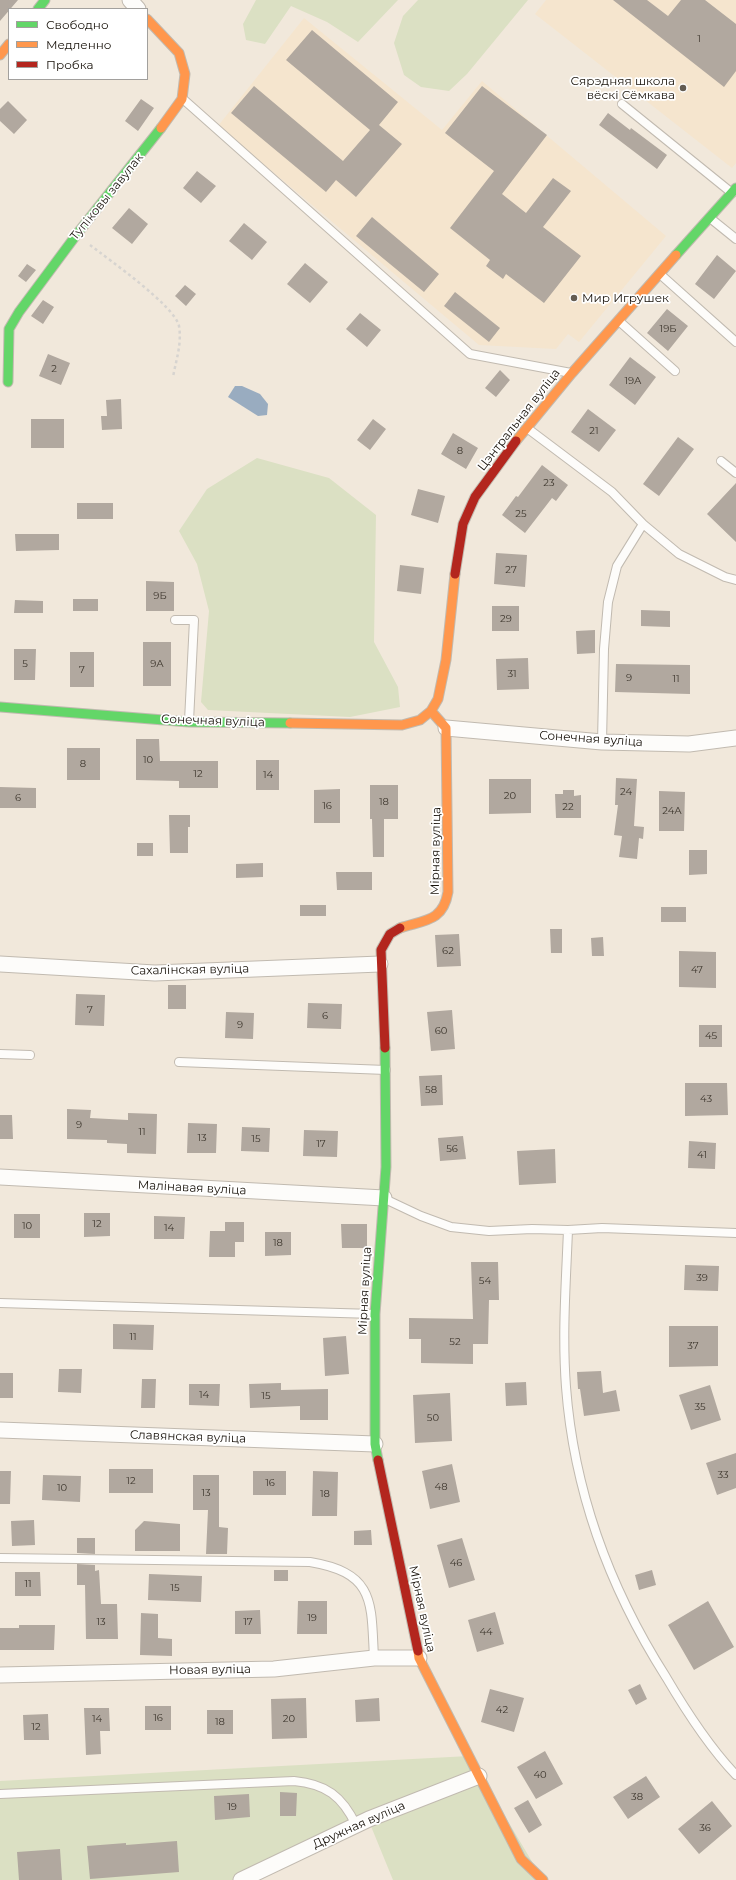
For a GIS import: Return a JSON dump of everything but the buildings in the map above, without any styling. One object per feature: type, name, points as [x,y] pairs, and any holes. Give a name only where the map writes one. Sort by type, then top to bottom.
[{"type":"street","points":[[39,8],[45,0]]},
{"type":"street","points":[[130,0],[137,8]]},
{"type":"street","name":"Тупіковы завулак","points":[[8,382],[9,329],[77,234],[143,152],[182,99],[185,74],[179,54],[148,20]]},
{"type":"street","points":[[0,55],[8,45]]},
{"type":"street","name":"Цэнтральная вуліца","points":[[428,713],[438,699],[446,660],[455,576],[463,524],[475,497],[527,427],[572,373],[661,275],[734,191]]},
{"type":"street","name":"Сонечная вуліца","points":[[0,707],[189,722],[402,726],[420,720],[428,713]]},
{"type":"street","points":[[428,713],[446,728]]},
{"type":"street","name":"Сонечная вуліца","points":[[446,728],[602,742],[689,744],[736,738]]},
{"type":"street","name":"Мірная вуліца","points":[[446,728],[450,884],[446,904],[439,915],[426,921],[395,929],[385,939],[381,950],[380,964],[386,1070],[386,1167],[375,1314],[375,1444],[419,1658],[521,1859],[543,1880]]},
{"type":"street","name":"Сахалінская вуліца","points":[[0,964],[155,973],[380,964]]},
{"type":"street","name":"Малінавая вуліца","points":[[0,1177],[384,1198]]},
{"type":"street","name":"Славянская вуліца","points":[[0,1430],[375,1444]]},
{"type":"street","name":"Новая вуліца","points":[[0,1675],[274,1669],[374,1658],[419,1658]]},
{"type":"street","name":"Дружная вуліца","points":[[241,1880],[356,1825],[479,1776]]},
{"type":"lane","points":[[182,99],[470,354],[572,373]]},
{"type":"lane","points":[[622,104],[734,191]]},
{"type":"lane","points":[[710,218],[736,239]]},
{"type":"lane","points":[[661,275],[736,342]]},
{"type":"lane","points":[[619,321],[675,371]]},
{"type":"lane","points":[[527,427],[612,492],[643,524],[679,554],[726,577],[736,580]]},
{"type":"lane","points":[[721,461],[736,473]]},
{"type":"lane","points":[[602,742],[604,649],[608,602],[616,566],[643,524]]},
{"type":"lane","points":[[175,620],[194,620],[189,722]]},
{"type":"lane","points":[[0,1054],[30,1055]]},
{"type":"lane","points":[[179,1062],[386,1070]]},
{"type":"lane","points":[[384,1198],[421,1216],[451,1227],[488,1232],[532,1229],[568,1230],[602,1228],[736,1234]]},
{"type":"lane","points":[[568,1230],[564,1321],[566,1386],[570,1421],[586,1504],[608,1569],[642,1640],[684,1708],[736,1775]]},
{"type":"lane","points":[[0,1303],[375,1314]]},
{"type":"lane","points":[[0,1558],[310,1562],[329,1565],[346,1572],[360,1583],[369,1598],[374,1658]]},
{"type":"lane","points":[[0,1794],[294,1781],[309,1783],[325,1788],[339,1799],[349,1811],[356,1825]]},
{"type":"path","points":[[77,234],[173,313],[179,325],[180,343],[173,377]]},
{"type":"shaded area","name":"Сярэдняя школа вёскі Сёмкава","points":[[546,0],[736,0],[736,163],[732,168],[535,14]]},
{"type":"shaded area","points":[[304,18],[442,130],[482,81],[666,236],[579,342],[568,334],[556,349],[479,345],[218,126]]},
{"type":"green space","points":[[256,0],[398,0],[358,42],[327,22],[291,6],[265,44],[246,40],[243,24]]},
{"type":"green space","points":[[418,0],[528,0],[467,74],[449,91],[421,87],[404,75],[394,43],[403,16]]},
{"type":"green space","points":[[257,458],[329,478],[376,515],[374,642],[398,687],[400,707],[350,717],[208,710],[201,702],[209,611],[197,564],[179,531],[207,489]]},
{"type":"green space","points":[[469,1756],[543,1880],[393,1880],[368,1819],[241,1880],[0,1880],[0,1781]]},
{"type":"water","points":[[235,386],[242,386],[260,394],[268,404],[267,415],[258,416],[228,397]]},
{"type":"traffic: fast","points":[[39,8],[45,0]]},
{"type":"traffic: fast","points":[[8,382],[9,329],[19,312],[77,234],[161,128]]},
{"type":"traffic: fast","points":[[676,255],[736,188]]},
{"type":"traffic: fast","points":[[0,707],[189,722],[290,723]]},
{"type":"traffic: fast","points":[[378,1460],[375,1444],[375,1314],[386,1167],[385,1048]]},
{"type":"traffic: slow","points":[[148,20],[179,53],[185,74],[182,99],[161,128]]},
{"type":"traffic: slow","points":[[0,55],[8,45]]},
{"type":"traffic: slow","points":[[516,441],[572,373],[676,255]]},
{"type":"traffic: slow","points":[[290,723],[402,725],[420,720],[431,711],[438,699],[446,660],[455,574]]},
{"type":"traffic: slow","points":[[400,928],[424,921],[437,914],[442,909],[448,892],[446,728],[431,711]]},
{"type":"traffic: slow","points":[[418,1651],[419,1658],[521,1859],[543,1880]]},
{"type":"traffic: jam","points":[[455,574],[463,524],[475,497],[516,441]]},
{"type":"traffic: jam","points":[[385,1048],[381,950],[390,934],[400,928]]},
{"type":"traffic: jam","points":[[378,1460],[418,1651]]},
{"type":"place","name":"Сярэдняя школа вёскі Сёмкава","points":[[683,88]]},
{"type":"place","name":"Мир Игрушек","points":[[574,298]]}]
